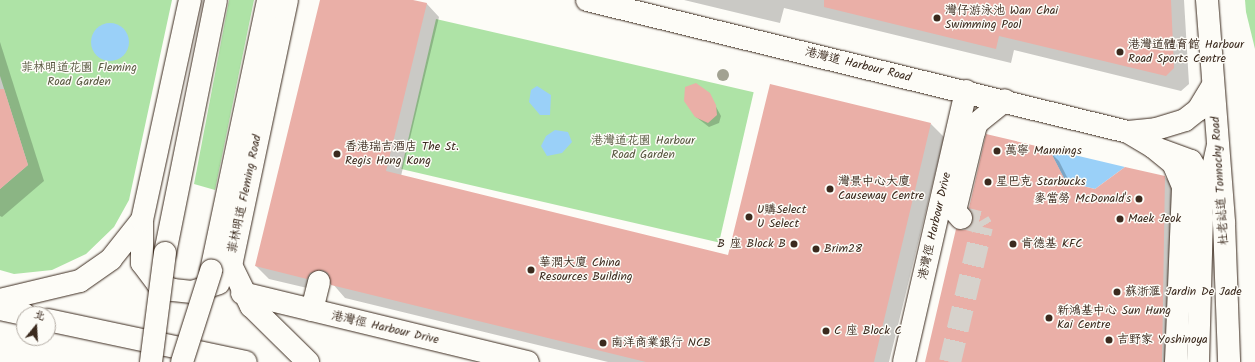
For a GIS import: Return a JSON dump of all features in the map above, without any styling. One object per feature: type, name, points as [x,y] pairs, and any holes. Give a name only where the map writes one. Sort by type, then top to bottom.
[{"type":"main road","points":[[190,0],[142,220],[142,263],[150,277],[165,287],[182,292],[209,289],[222,280],[231,265]]},
{"type":"main road","points":[[151,362],[164,260],[216,0]]},
{"type":"main road","name":"菲林明道 Fleming Road","points":[[182,362],[211,271],[268,0]]},
{"type":"main road","name":"菲林明道 Fleming Road","points":[[287,0],[229,234],[231,265],[242,294],[308,362]]},
{"type":"main road","name":"港灣道 Harbour Road","points":[[587,0],[1005,100],[1128,132],[1153,146]]},
{"type":"main road","name":"杜老誌道 Tonnochy Road","points":[[1207,0],[1212,87],[1218,145],[1230,362]]},
{"type":"main road","name":"港灣道 Harbour Road","points":[[1128,132],[1156,129],[1185,120],[1198,110],[1212,87]]},
{"type":"main road","name":"港灣徑 Harbour Drive","points":[[904,362],[953,216],[966,91]]},
{"type":"main road","points":[[953,216],[977,124],[1005,100]]},
{"type":"main road","points":[[1202,218],[1218,145]]},
{"type":"main road","points":[[1153,146],[1191,161],[1197,172],[1202,218],[1198,362]]},
{"type":"main road","points":[[1153,146],[1173,163],[1183,187],[1176,362]]},
{"type":"main road","points":[[0,300],[80,281],[111,259],[142,220]]},
{"type":"main road","points":[[312,310],[319,282]]},
{"type":"main road","name":"港灣徑 Harbour Drive","points":[[242,294],[528,362]]},
{"type":"main road","points":[[0,309],[16,312]]},
{"type":"main road","points":[[56,322],[246,362]]},
{"type":"green space","name":"菲林明道花園 Fleming Road Garden","points":[[0,0],[172,0],[129,200],[114,227],[86,254],[52,270],[14,274],[0,270],[0,189],[28,165],[0,76]]},
{"type":"green space","points":[[229,0],[254,0],[215,190],[194,184]]},
{"type":"green space","points":[[1245,0],[1255,0],[1255,49],[1246,12]]},
{"type":"green space","name":"港灣道花園 Harbour Road Garden","points":[[436,19],[754,92],[719,242],[401,169]]},
{"type":"water","points":[[106,23],[114,23],[124,28],[128,35],[128,49],[124,56],[114,61],[106,61],[96,56],[94,53],[91,46],[91,38],[96,28],[99,26]]},
{"type":"water","points":[[537,86],[551,95],[550,115],[540,115],[529,102],[531,90]]},
{"type":"water","points":[[555,130],[568,132],[572,142],[562,153],[547,156],[541,146],[546,136]]},
{"type":"water","points":[[1049,149],[1125,167],[1095,189],[1066,182]]},
{"type":"building","points":[[320,0],[413,0],[427,3],[386,171],[728,255],[770,84],[931,123],[874,362],[646,362],[331,285],[328,273],[322,270],[310,273],[307,279],[255,266]]},
{"type":"building","name":"港灣道體育館 Harbour Road Sports Centre","points":[[824,0],[1171,0],[1174,68],[1166,76],[999,36],[996,49],[824,7]]},
{"type":"building","points":[[696,83],[710,93],[716,105],[717,115],[708,123],[695,117],[684,101],[685,87]]},
{"type":"building","points":[[0,89],[4,89],[28,165],[0,189]]},
{"type":"building","points":[[986,134],[1049,149],[1066,182],[1095,189],[1125,167],[1165,176],[1162,362],[925,362],[956,229],[964,230],[973,222],[969,208]]},
{"type":"tunnel","points":[[950,362],[982,227],[979,222],[959,217]]},
{"type":"place","name":"灣仔游泳池 Wan Chai Swimming Pool","points":[[937,18]]},
{"type":"place","name":"港灣道體育館 Harbour Road Sports Centre","points":[[1120,52]]},
{"type":"place","name":"萬寧 Mannings","points":[[997,151]]},
{"type":"place","name":"香港瑞吉酒店 The St. Regis Hong Kong","points":[[337,154]]},
{"type":"place","name":"星巴克 Starbucks","points":[[988,182]]},
{"type":"place","name":"灣景中心大廈 Causeway Centre","points":[[830,189]]},
{"type":"place","name":"麥當勞 McDonald's","points":[[1139,199]]},
{"type":"place","name":"U購Select U Select","points":[[749,217]]},
{"type":"place","name":"Maek Jeok","points":[[1120,219]]},
{"type":"place","name":"B 座 Block B","points":[[794,244]]},
{"type":"place","name":"肯德基 KFC","points":[[1013,244]]},
{"type":"place","name":"Brim28","points":[[816,249]]},
{"type":"place","name":"華潤大廈 China Resources Building","points":[[531,270]]},
{"type":"place","name":"蘇浙滙 Jardin De Jade","points":[[1117,292]]},
{"type":"place","name":"新鴻基中心 Sun Hung Kai Centre","points":[[1049,318]]},
{"type":"place","name":"C 座 Block C","points":[[826,331]]},
{"type":"place","name":"吉野家 Yoshinoya","points":[[1109,340]]},
{"type":"place","name":"南洋商業銀行 NCB","points":[[603,343]]}]
